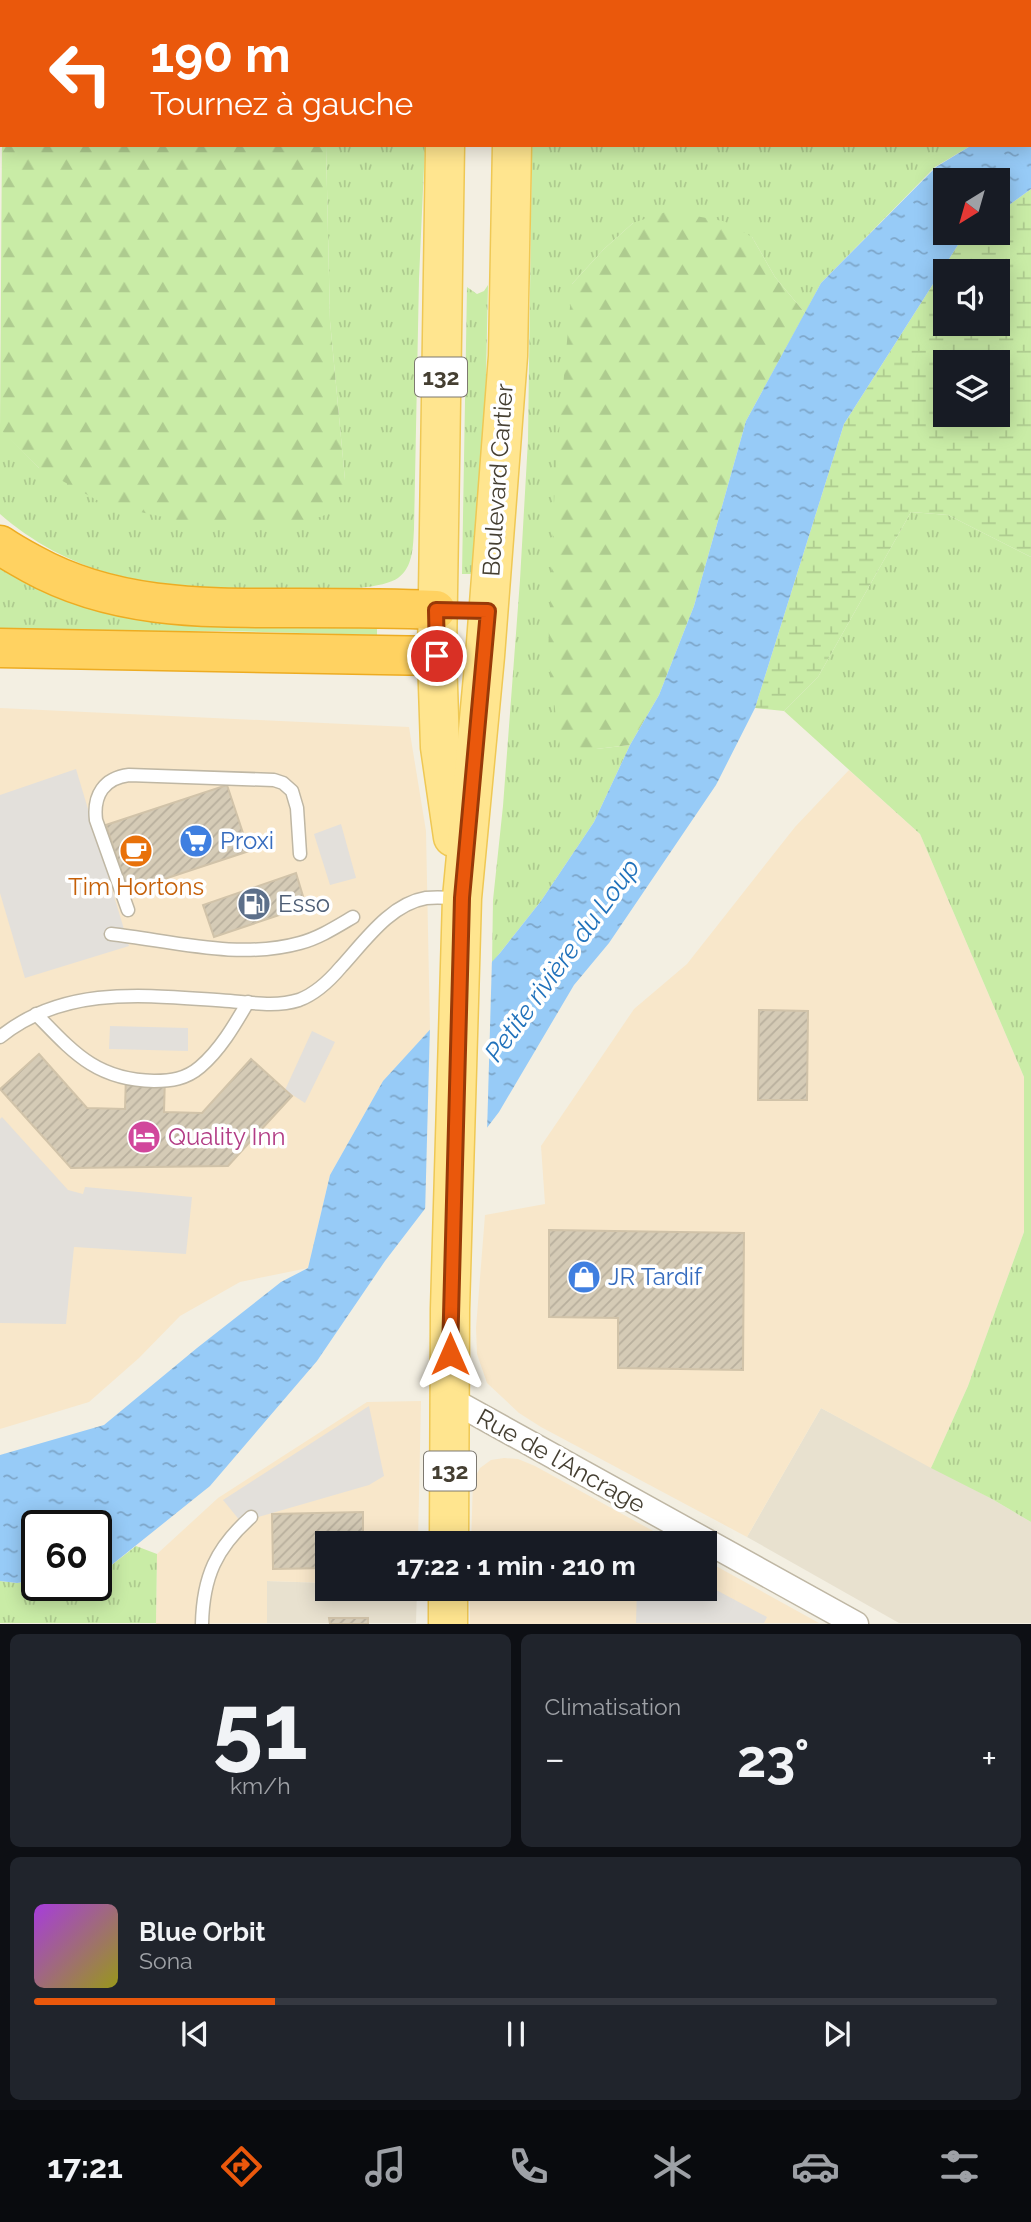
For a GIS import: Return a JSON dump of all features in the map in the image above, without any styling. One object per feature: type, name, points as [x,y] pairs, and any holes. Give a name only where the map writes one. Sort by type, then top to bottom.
[{"type":"highway","points":[[0,545],[45,571],[80,586],[158,605],[206,608],[436,610]]},
{"type":"highway","points":[[0,648],[437,656]]},
{"type":"main road","name":"Boulevard Cartier","points":[[445,147],[437,656],[440,747],[462,898]]},
{"type":"main road","name":"Boulevard Cartier","points":[[449,1531],[450,1309],[462,898],[485,656],[508,356],[512,147]]},
{"type":"main road","points":[[436,610],[488,611]]},
{"type":"main road","points":[[437,656],[485,656]]},
{"type":"main road","points":[[448,1601],[448,1623]]},
{"type":"street","name":"Rue de l'Ancrage","points":[[450,1399],[741,1562],[856,1623]]},
{"type":"lane","points":[[128,910],[96,820],[94,807],[102,789],[114,777],[129,775],[220,778],[274,780],[284,783],[292,790],[297,808],[300,854]]},
{"type":"lane","points":[[0,1037],[36,1014],[94,997],[127,995],[274,1004],[300,1000],[327,983],[397,911],[425,898],[462,898]]},
{"type":"lane","points":[[111,934],[220,949],[262,949],[300,943],[324,934],[354,917]]},
{"type":"lane","points":[[36,1014],[73,1051],[94,1067],[116,1077],[136,1081],[169,1081],[197,1070],[216,1052],[248,1002]]},
{"type":"lane","points":[[202,1623],[203,1601],[212,1564],[234,1532],[251,1517]]},
{"type":"shaded area","points":[[0,708],[409,727],[426,831],[430,1030],[383,1081],[330,1175],[308,1268],[240,1282],[180,1316],[139,1358],[89,1402],[0,1429]]},
{"type":"shaded area","points":[[76,769],[129,946],[25,978],[0,893],[0,795]]},
{"type":"shaded area","points":[[849,770],[920,834],[1024,1077],[1024,1232],[968,1386],[931,1468],[821,1408],[747,1537],[541,1427],[519,1413],[487,1383],[477,1354],[476,1328],[485,1215],[545,1204],[541,1146],[634,1009],[687,964],[795,827]]},
{"type":"shaded area","points":[[341,824],[356,878],[330,885],[314,834]]},
{"type":"shaded area","points":[[110,1026],[188,1028],[188,1051],[109,1049]]},
{"type":"shaded area","points":[[312,1031],[335,1042],[305,1103],[285,1090]]},
{"type":"shaded area","points":[[2,1117],[68,1190],[83,1194],[85,1187],[192,1197],[186,1254],[74,1247],[66,1324],[0,1323]]},
{"type":"shaded area","points":[[421,1401],[418,1531],[315,1531],[315,1583],[267,1581],[267,1623],[156,1624],[157,1554],[218,1498],[367,1402]]},
{"type":"shaded area","points":[[369,1406],[384,1476],[369,1485],[241,1522],[223,1500]]},
{"type":"shaded area","points":[[821,1408],[1031,1522],[1031,1623],[899,1623],[747,1537]]},
{"type":"shaded area","points":[[518,1459],[535,1466],[653,1531],[471,1531],[473,1481],[480,1468],[491,1460]]},
{"type":"shaded area","points":[[717,1567],[819,1623],[470,1624],[470,1601],[717,1601]]},
{"type":"shaded area","points":[[267,1581],[315,1583],[315,1601],[417,1601],[416,1623],[267,1623]]},
{"type":"shaded area","points":[[717,1590],[767,1617],[764,1623],[636,1623],[637,1601],[717,1601]]},
{"type":"green space","points":[[2,147],[326,147],[330,321],[345,480],[333,512],[301,524],[265,525],[177,520],[104,504],[39,468],[0,429]]},
{"type":"green space","points":[[326,147],[425,147],[419,279],[414,529],[411,556],[407,568],[398,578],[357,588],[291,591],[194,587],[135,579],[67,558],[25,534],[0,514],[0,428],[39,468],[345,480],[330,321]]},
{"type":"green space","points":[[532,147],[969,147],[933,168],[821,283],[805,313],[775,277],[752,237],[633,223],[604,249],[572,284],[596,749],[630,745],[594,822],[541,901],[492,963],[493,900],[520,580],[528,440]]},
{"type":"green space","points":[[1031,189],[1031,557],[948,515],[911,512],[818,677],[784,711],[755,708],[844,424],[933,284],[933,336],[1010,336],[1010,259],[949,259],[958,245],[1010,245],[1010,204]]},
{"type":"green space","points":[[668,211],[723,221],[752,237],[775,277],[805,313],[746,421],[694,606],[659,695],[630,745],[596,749],[560,747],[548,655],[555,479],[572,284],[604,249],[633,223]]},
{"type":"green space","points":[[488,285],[485,424],[476,558],[471,574],[462,574],[467,287],[477,294],[484,291]]},
{"type":"green space","points":[[911,512],[948,515],[1031,557],[1031,1522],[931,1468],[968,1386],[1024,1232],[1024,1077],[920,834],[784,711],[818,677]]},
{"type":"green space","points":[[0,561],[377,627],[377,635],[227,631],[0,632]]},
{"type":"green space","points":[[136,1546],[157,1554],[156,1623],[0,1623],[0,1581],[21,1582],[21,1601],[112,1601],[112,1565]]},
{"type":"water","points":[[969,147],[1031,147],[1031,189],[1010,204],[1010,168],[935,168]]},
{"type":"water","name":"Petite rivière du Loup","points":[[933,170],[933,245],[958,245],[949,259],[933,259],[933,284],[844,424],[755,708],[716,785],[609,943],[574,985],[499,1112],[385,1261],[317,1361],[210,1486],[112,1565],[112,1510],[21,1510],[21,1582],[0,1581],[0,1455],[104,1425],[281,1282],[308,1268],[330,1175],[383,1081],[500,953],[541,901],[594,822],[630,745],[659,695],[694,606],[746,421],[821,283]]},
{"type":"pier","points":[[492,958],[487,1133],[425,1215],[430,1025]]},
{"type":"building","points":[[227,785],[249,851],[128,891],[106,825]]},
{"type":"building","points":[[296,873],[306,906],[214,937],[203,905]]},
{"type":"building","points":[[759,1010],[808,1011],[807,1100],[758,1100]]},
{"type":"building","points":[[39,1054],[87,1108],[125,1109],[126,1075],[165,1076],[164,1112],[202,1113],[251,1059],[292,1096],[228,1166],[71,1168],[0,1089]]},
{"type":"building","points":[[549,1230],[744,1233],[743,1370],[618,1368],[618,1318],[549,1317]]},
{"type":"building","points":[[363,1512],[363,1531],[315,1531],[315,1568],[273,1569],[272,1514]]},
{"type":"building","points":[[329,1618],[368,1618],[368,1624],[330,1624]]},
{"type":"place","name":"Proxi","points":[[196,841]]},
{"type":"place","name":"Tim Hortons","points":[[136,851]]},
{"type":"place","name":"Esso","points":[[254,904]]},
{"type":"place","name":"Quality Inn","points":[[144,1137]]},
{"type":"place","name":"JR Tardif","points":[[584,1277]]},
{"type":"route","points":[[437,656],[436,610],[488,611],[462,898],[450,1354]]}]
